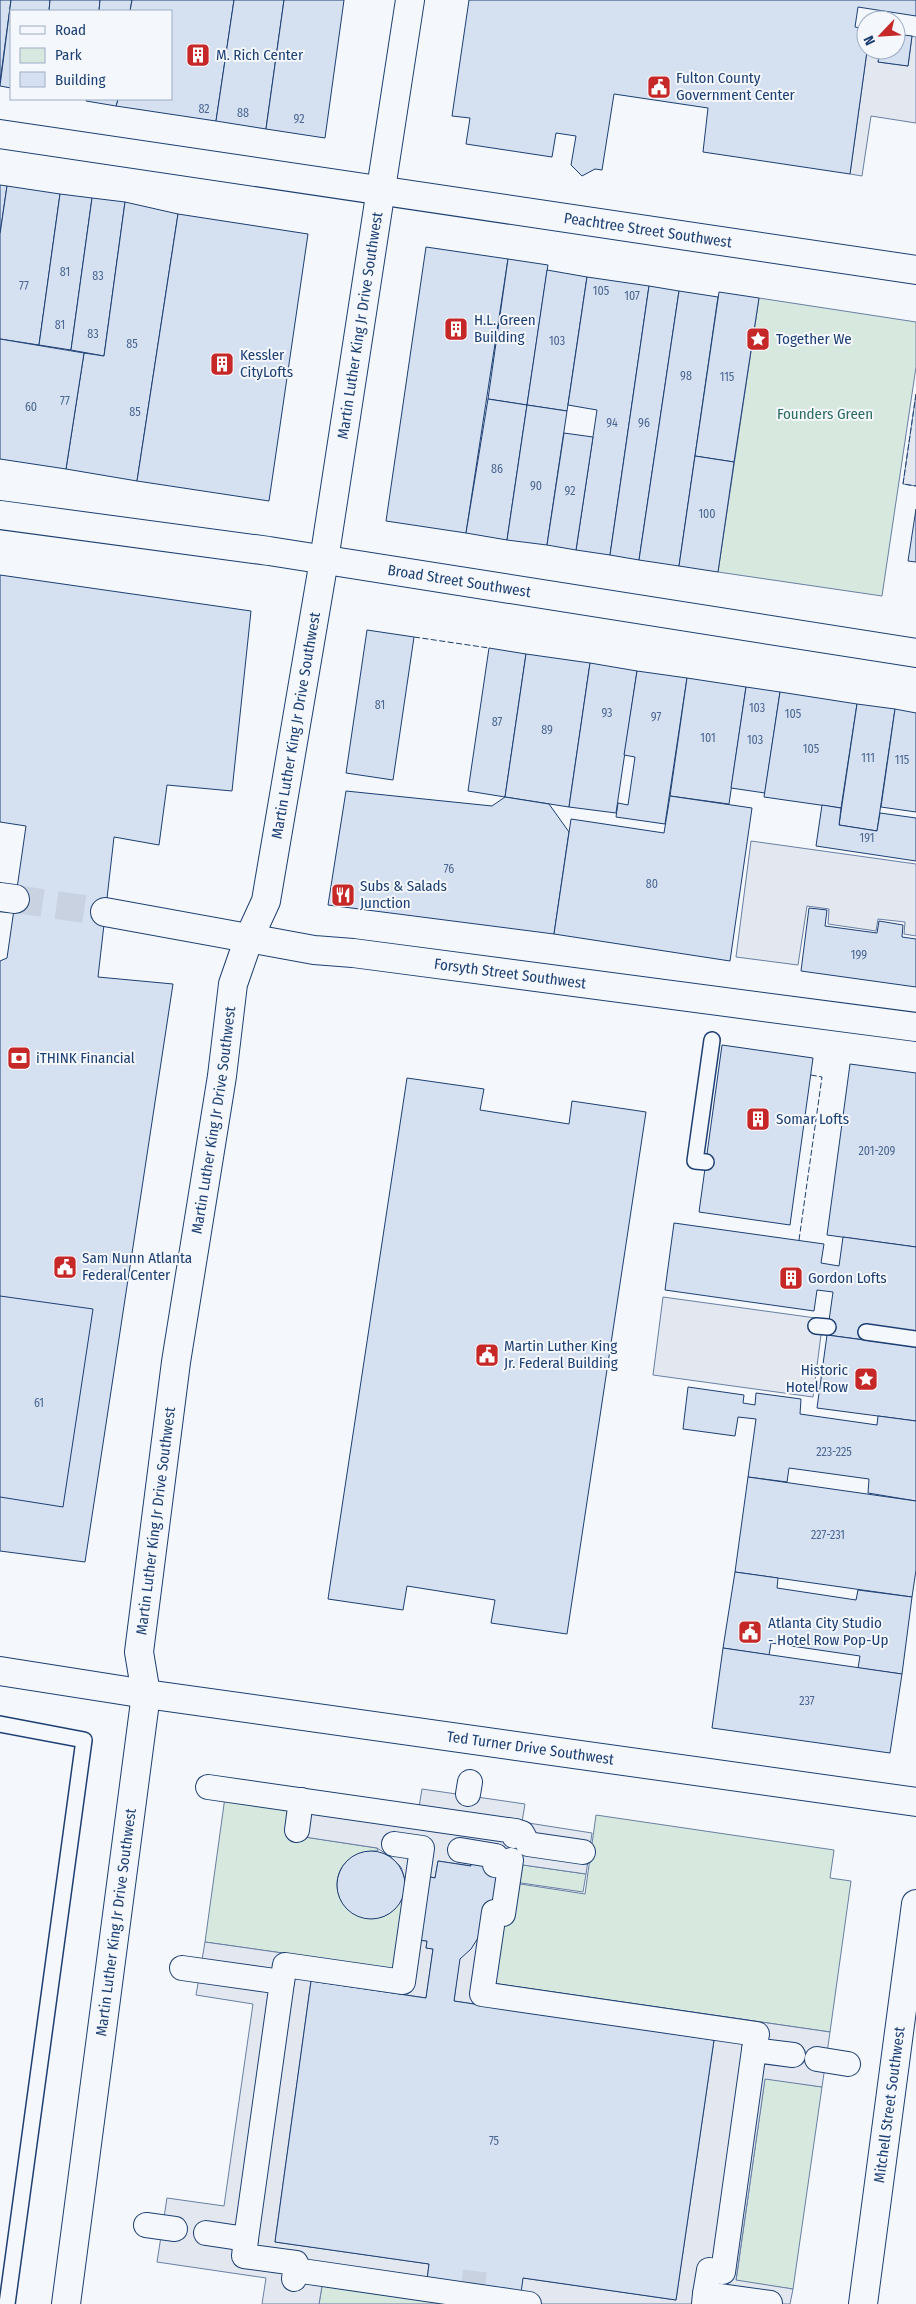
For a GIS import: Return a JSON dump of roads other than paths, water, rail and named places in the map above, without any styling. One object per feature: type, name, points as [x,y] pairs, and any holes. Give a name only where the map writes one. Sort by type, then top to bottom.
[{"type":"main road","name":"Martin Luther King Jr Drive Southwest","points":[[66,2304],[146,1694],[138,1652],[176,1362],[222,1076],[233,984],[249,938],[266,901],[324,560],[410,0]]},
{"type":"main road","name":"Peachtree Street Southwest","points":[[0,134],[916,270]]},
{"type":"main road","name":"Broad Street Southwest","points":[[0,515],[324,560],[916,653]]},
{"type":"main road","name":"Forsyth Street Southwest","points":[[105,912],[314,950],[371,955],[916,1027]]},
{"type":"main road","name":"Ted Turner Drive Southwest","points":[[0,1671],[146,1694],[916,1802]]},
{"type":"main road","name":"Mitchell Street Southwest","points":[[862,2304],[916,1904]]},
{"type":"street","points":[[208,1787],[301,1800],[424,1833]]},
{"type":"street","points":[[297,1830],[301,1800]]},
{"type":"street","points":[[463,1829],[496,1856],[495,1865],[510,1864],[503,1914],[494,1912],[482,1994],[757,2034],[723,2272],[709,2270],[705,2299],[770,2304]]},
{"type":"street","points":[[394,1844],[424,1833],[463,1829],[514,1834],[522,1832],[528,1844],[583,1852]]},
{"type":"street","points":[[424,1833],[403,1982],[284,1965],[244,2256],[296,2263],[294,2275],[473,2291],[530,2304]]},
{"type":"street","points":[[182,1968],[282,1982]]},
{"type":"street","points":[[754,2050],[793,2055]]},
{"type":"street","points":[[817,2059],[848,2064]]},
{"type":"street","points":[[146,2225],[175,2229]]},
{"type":"street","points":[[206,2234],[246,2239]]},
{"type":"lane","points":[[706,1162],[695,1161],[712,1040]]},
{"type":"lane","points":[[866,1332],[916,1339]]},
{"type":"lane","points":[[0,1724],[84,1740],[7,2304]]},
{"type":"tunnel","points":[[15,899],[105,912]]},
{"type":"tunnel","points":[[473,2286],[475,2271]]},
{"type":"place","name":"M. Rich Center","points":[[198,55]]},
{"type":"place","name":"Fulton County Government Center","points":[[659,87]]},
{"type":"place","name":"H.L. Green Building","points":[[456,329]]},
{"type":"place","name":"Together We","points":[[758,339]]},
{"type":"place","name":"Kessler CityLofts","points":[[222,364]]},
{"type":"place","name":"Subs & Salads Junction","points":[[343,895]]},
{"type":"place","name":"iTHINK Financial","points":[[19,1058]]},
{"type":"place","name":"Somar Lofts","points":[[758,1119]]},
{"type":"place","name":"Sam Nunn Atlanta Federal Center","points":[[65,1267]]},
{"type":"place","name":"Gordon Lofts","points":[[791,1278]]},
{"type":"place","name":"Martin Luther King Jr. Federal Building","points":[[487,1355]]},
{"type":"place","name":"Historic Hotel Row","points":[[866,1379]]},
{"type":"place","name":"Atlanta City Studio - Hotel Row Pop-Up","points":[[750,1632]]},
{"type":"park label","name":"Founders Green","points":[[825,414]]}]
